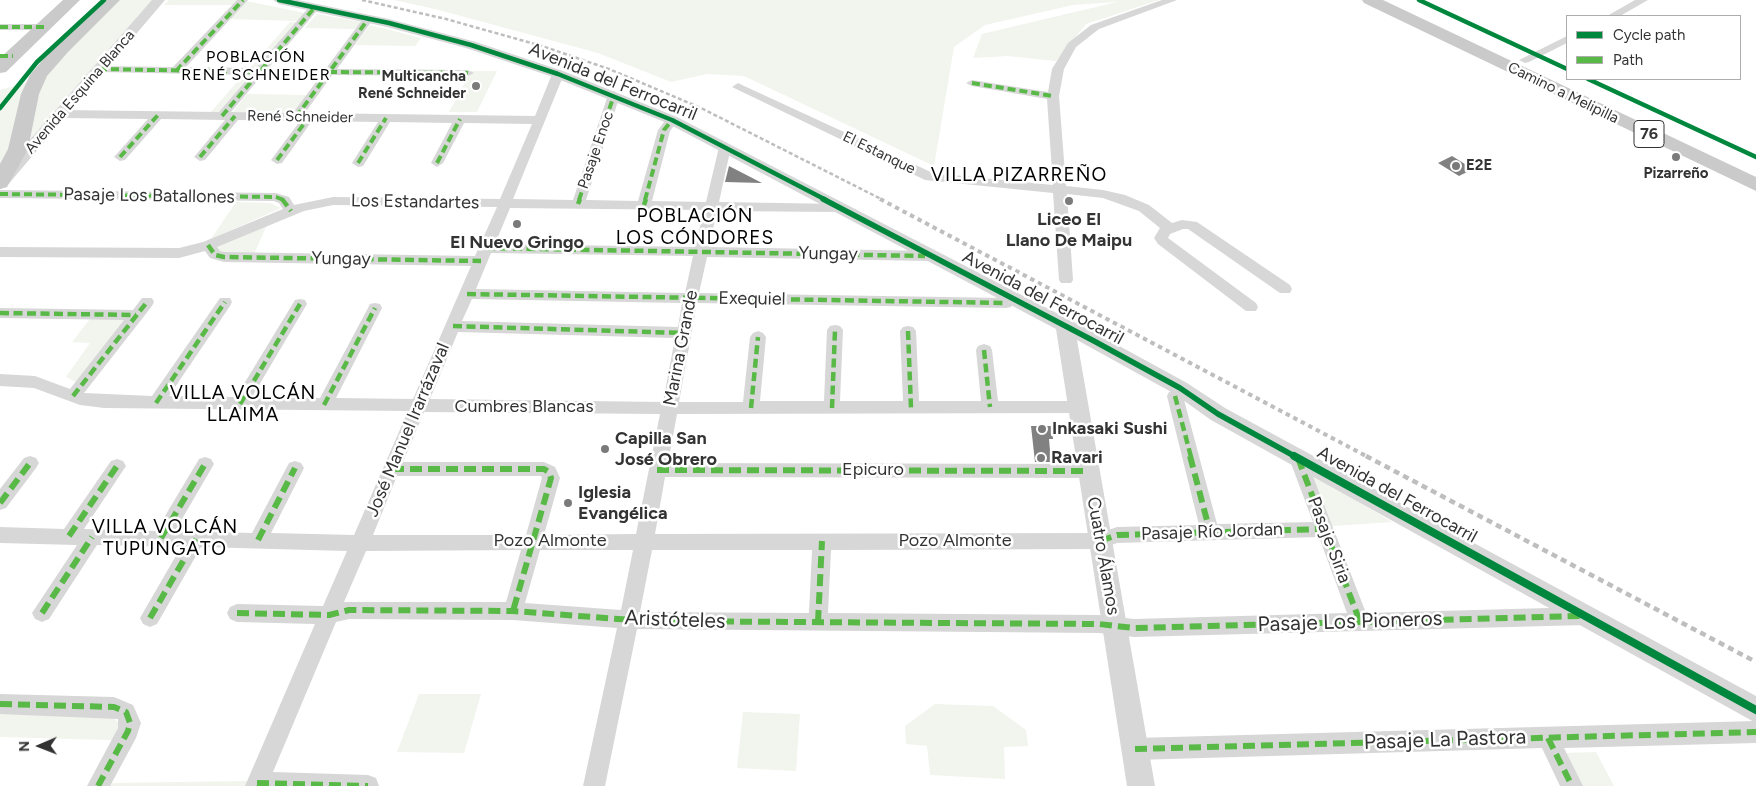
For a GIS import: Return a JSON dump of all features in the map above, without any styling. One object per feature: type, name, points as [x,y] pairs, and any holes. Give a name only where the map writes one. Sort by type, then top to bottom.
[{"type":"main road","points":[[0,68],[6,56],[44,27],[72,0]]},
{"type":"main road","name":"Avenida Esquina Blanca","points":[[0,183],[18,150],[30,94],[39,76],[62,48],[112,0]]},
{"type":"main road","name":"Camino a Melipilla","points":[[1370,0],[1756,185]]},
{"type":"main road","points":[[1395,0],[1449,39]]},
{"type":"main road","name":"Camino a Melipilla","points":[[1395,0],[1566,79]]},
{"type":"main road","points":[[1409,0],[1434,18]]},
{"type":"main road","name":"Camino a Melipilla","points":[[1567,80],[1756,169]]},
{"type":"street","name":"Avenida Esquina Blanca","points":[[0,183],[159,0]]},
{"type":"street","points":[[176,70],[243,0]]},
{"type":"street","name":"Avenida del Ferrocarril","points":[[279,0],[369,18],[449,38],[558,74],[672,120],[930,256],[1065,331],[1175,396],[1218,414]]},
{"type":"street","points":[[1066,280],[1053,96],[1058,69],[1066,53],[1079,37],[1104,22],[1172,0]]},
{"type":"street","points":[[1614,15],[1643,0]]},
{"type":"street","points":[[200,157],[260,72],[315,7]]},
{"type":"street","points":[[296,117],[369,18]]},
{"type":"street","points":[[0,27],[44,27]]},
{"type":"street","points":[[1525,60],[1566,40]]},
{"type":"street","points":[[99,69],[260,72]]},
{"type":"street","points":[[329,72],[468,73]]},
{"type":"street","name":"José Manuel Irarrázaval","points":[[257,785],[506,203],[558,74]]},
{"type":"street","points":[[972,83],[1053,96]]},
{"type":"street","name":"El Estanque","points":[[738,87],[930,177],[1061,189],[1120,198],[1144,208],[1169,228]]},
{"type":"street","name":"Pasaje Enoc","points":[[578,204],[614,95]]},
{"type":"street","name":"René Schneider","points":[[61,114],[539,120]]},
{"type":"street","points":[[120,157],[158,115]]},
{"type":"street","points":[[277,160],[309,117]]},
{"type":"street","points":[[358,163],[386,118]]},
{"type":"street","points":[[437,162],[460,119]]},
{"type":"street","points":[[644,205],[664,130],[672,120]]},
{"type":"street","name":"Marina Grande","points":[[594,786],[629,620],[642,541],[691,298],[725,147]]},
{"type":"street","name":"Pasaje Los Batallones","points":[[0,194],[276,197],[284,200],[290,211]]},
{"type":"street","name":"Los Estandartes","points":[[0,252],[162,254],[189,251],[309,204],[333,201],[838,208]]},
{"type":"street","points":[[1251,307],[1163,241],[1161,234],[1169,228],[1182,224],[1192,225],[1285,289]]},
{"type":"street","name":"Yungay","points":[[208,245],[215,255],[224,257],[701,252],[930,256]]},
{"type":"street","name":"Avenida del Ferrocarril","points":[[930,256],[950,271],[1006,303],[1180,388],[1218,414],[1756,710]]},
{"type":"street","name":"Exequiel","points":[[467,294],[1006,303]]},
{"type":"street","points":[[73,396],[147,302]]},
{"type":"street","points":[[156,403],[225,302]]},
{"type":"street","points":[[240,404],[300,304]]},
{"type":"street","points":[[324,405],[375,308]]},
{"type":"street","points":[[0,313],[136,316]]},
{"type":"street","points":[[453,326],[684,333]]},
{"type":"street","points":[[832,408],[835,330]]},
{"type":"street","points":[[908,330],[911,408]]},
{"type":"street","name":"Cuatro Álamos","points":[[1065,331],[1141,786]]},
{"type":"street","points":[[751,408],[758,337]]},
{"type":"street","points":[[984,350],[990,407]]},
{"type":"street","name":"Cumbres Blancas","points":[[0,380],[35,382],[95,402],[670,408],[1077,407]]},
{"type":"street","points":[[1175,396],[1210,532]]},
{"type":"street","name":"Pasaje Siria","points":[[1298,458],[1360,622]]},
{"type":"street","points":[[0,503],[30,463]]},
{"type":"street","points":[[161,538],[205,464]]},
{"type":"street","points":[[69,536],[117,466]]},
{"type":"street","points":[[258,540],[295,468]]},
{"type":"street","points":[[392,469],[544,469],[549,472],[551,478],[513,611]]},
{"type":"street","name":"Epicuro","points":[[657,470],[1088,471]]},
{"type":"street","name":"Pasaje Río Jordan","points":[[1100,541],[1117,535],[1325,529]]},
{"type":"street","name":"Pozo Almonte","points":[[0,535],[360,543],[1100,541]]},
{"type":"street","points":[[42,613],[92,537]]},
{"type":"street","points":[[150,618],[196,539]]},
{"type":"street","points":[[818,622],[822,541]]},
{"type":"street","name":"Aristóteles","points":[[237,613],[329,615],[349,610],[513,611],[629,620],[1099,624],[1114,626]]},
{"type":"street","name":"Pasaje Los Pioneros","points":[[1114,626],[1134,628],[1585,616]]},
{"type":"street","points":[[0,704],[121,708],[130,717],[128,731],[98,786]]},
{"type":"street","name":"Pasaje La Pastora","points":[[1135,749],[1756,732]]},
{"type":"street","points":[[1548,738],[1572,786]]},
{"type":"street","points":[[257,785],[368,786]]},
{"type":"shaded area","points":[[119,0],[155,0],[0,176],[0,90],[46,77],[68,50]]},
{"type":"shaded area","points":[[169,0],[237,0],[233,5],[164,5]]},
{"type":"shaded area","points":[[394,0],[1159,0],[1086,24],[1056,61],[1008,56],[973,58],[982,34],[1117,2],[1073,5],[985,25],[954,47],[934,166],[744,76],[707,74],[671,82],[598,53],[435,9]]},
{"type":"shaded area","points":[[246,1],[305,13],[298,21],[229,19]]},
{"type":"shaded area","points":[[317,14],[361,22],[356,29],[305,28]]},
{"type":"shaded area","points":[[290,22],[300,22],[261,68],[250,68]]},
{"type":"shaded area","points":[[370,25],[421,38],[415,46],[355,45]]},
{"type":"shaded area","name":"Multicancha René Schneider","points":[[471,71],[497,71],[477,112],[449,112]]},
{"type":"shaded area","points":[[244,74],[254,74],[221,112],[211,112]]},
{"type":"shaded area","points":[[247,94],[309,95],[296,113],[233,112]]},
{"type":"shaded area","points":[[236,202],[270,203],[281,208],[211,239]]},
{"type":"shaded area","points":[[267,225],[254,254],[221,252],[215,246]]},
{"type":"shaded area","points":[[90,319],[128,319],[80,384],[66,377],[90,343],[72,342]]},
{"type":"shaded area","points":[[1312,474],[1392,522],[1332,526]]},
{"type":"shaded area","points":[[419,694],[481,694],[464,753],[397,752]]},
{"type":"shaded area","points":[[935,704],[993,706],[1026,730],[1028,746],[1004,747],[1005,779],[930,775],[927,746],[906,744],[905,726]]},
{"type":"shaded area","points":[[743,712],[800,714],[796,771],[737,768]]},
{"type":"shaded area","points":[[0,713],[110,715],[120,724],[112,740],[0,737]]},
{"type":"shaded area","points":[[1596,752],[1614,786],[1582,786],[1566,753]]},
{"type":"shaded area","points":[[250,781],[248,786],[108,786],[109,783]]},
{"type":"building","name":"E2E","points":[[1452,156],[1473,169],[1459,176],[1438,163]]},
{"type":"building","points":[[729,166],[762,183],[725,182]]},
{"type":"building","points":[[1031,426],[1052,426],[1053,439],[1049,439],[1051,462],[1035,462]]},
{"type":"railway","points":[[362,0],[446,19],[542,46],[609,69],[701,108],[883,200]]},
{"type":"railway","points":[[880,199],[1368,457]]},
{"type":"railway","points":[[1366,456],[1756,662]]},
{"type":"marked path","points":[[176,71],[243,0]]},
{"type":"marked path","points":[[222,116],[315,7]]},
{"type":"marked path","points":[[296,117],[369,18]]},
{"type":"marked path","points":[[0,27],[44,27]]},
{"type":"marked path","points":[[0,56],[13,56]]},
{"type":"marked path","points":[[99,69],[260,72]]},
{"type":"marked path","points":[[329,72],[468,73]]},
{"type":"marked path","points":[[972,83],[1053,96]]},
{"type":"marked path","points":[[578,204],[614,95]]},
{"type":"marked path","points":[[120,157],[158,115]]},
{"type":"marked path","points":[[200,157],[235,116]]},
{"type":"marked path","points":[[277,160],[309,117]]},
{"type":"marked path","points":[[358,163],[386,118]]},
{"type":"marked path","points":[[437,163],[460,119]]},
{"type":"marked path","points":[[644,205],[664,130],[672,120]]},
{"type":"marked path","points":[[0,194],[276,197],[284,200],[291,211]]},
{"type":"marked path","points":[[208,245],[215,255],[224,257],[481,261]]},
{"type":"marked path","points":[[486,248],[925,256]]},
{"type":"marked path","points":[[467,294],[1006,303]]},
{"type":"marked path","points":[[73,396],[147,302]]},
{"type":"marked path","points":[[156,403],[225,302]]},
{"type":"marked path","points":[[240,404],[300,304]]},
{"type":"marked path","points":[[324,405],[375,308]]},
{"type":"marked path","points":[[0,313],[136,315]]},
{"type":"marked path","points":[[453,326],[684,333]]},
{"type":"marked path","points":[[832,408],[835,330]]},
{"type":"marked path","points":[[908,331],[911,408]]},
{"type":"marked path","points":[[751,408],[758,337]]},
{"type":"marked path","points":[[984,350],[990,407]]},
{"type":"marked path","points":[[1175,396],[1210,532]]},
{"type":"marked path","points":[[1298,458],[1360,622]]},
{"type":"marked path","points":[[0,503],[30,463]]},
{"type":"marked path","points":[[161,538],[205,464]]},
{"type":"marked path","points":[[69,536],[117,466]]},
{"type":"marked path","points":[[258,540],[295,468]]},
{"type":"marked path","points":[[392,469],[544,469],[549,472],[551,478],[513,611]]},
{"type":"marked path","points":[[657,470],[1088,471]]},
{"type":"marked path","points":[[1100,541],[1117,535],[1325,529]]},
{"type":"marked path","points":[[42,613],[92,537]]},
{"type":"marked path","points":[[150,618],[196,539]]},
{"type":"marked path","points":[[818,622],[822,541]]},
{"type":"marked path","points":[[237,613],[329,615],[349,610],[513,611],[645,621],[1099,624],[1134,628],[1581,616]]},
{"type":"marked path","points":[[0,704],[114,707],[126,712],[130,723],[128,731],[98,786]]},
{"type":"marked path","points":[[1135,749],[1756,732]]},
{"type":"marked path","points":[[1548,738],[1572,786]]},
{"type":"marked path","points":[[257,783],[368,786]]},
{"type":"cycle path","points":[[0,108],[37,62],[104,0]]},
{"type":"cycle path","points":[[279,0],[389,23],[471,45],[558,74],[672,120],[1094,341],[1180,388],[1218,414],[1756,710]]},
{"type":"cycle path","points":[[1419,0],[1566,69]]},
{"type":"cycle path","points":[[1590,80],[1756,157]]},
{"type":"place","name":"Multicancha René Schneider","points":[[476,86]]},
{"type":"place","name":"Pizarreño","points":[[1676,157]]},
{"type":"place","name":"E2E","points":[[1456,166]]},
{"type":"place","name":"Liceo El Llano De Maipu","points":[[1069,201]]},
{"type":"place","name":"El Nuevo Gringo","points":[[517,224]]},
{"type":"place","name":"Inkasaki Sushi","points":[[1042,429]]},
{"type":"place","name":"Capilla San José Obrero","points":[[605,449]]},
{"type":"place","name":"Ravari","points":[[1041,458]]},
{"type":"place","name":"Iglesia Evangélica","points":[[568,503]]},
{"type":"district","name":"POBLACIÓN RENÉ SCHNEIDER","points":[[256,66]]},
{"type":"district","name":"VILLA PIZARREÑO","points":[[1019,175]]},
{"type":"district","name":"POBLACIÓN LOS CÓNDORES","points":[[695,227]]},
{"type":"district","name":"VILLA VOLCÁN LLAIMA","points":[[243,404]]},
{"type":"district","name":"VILLA VOLCÁN TUPUNGATO","points":[[165,538]]}]
